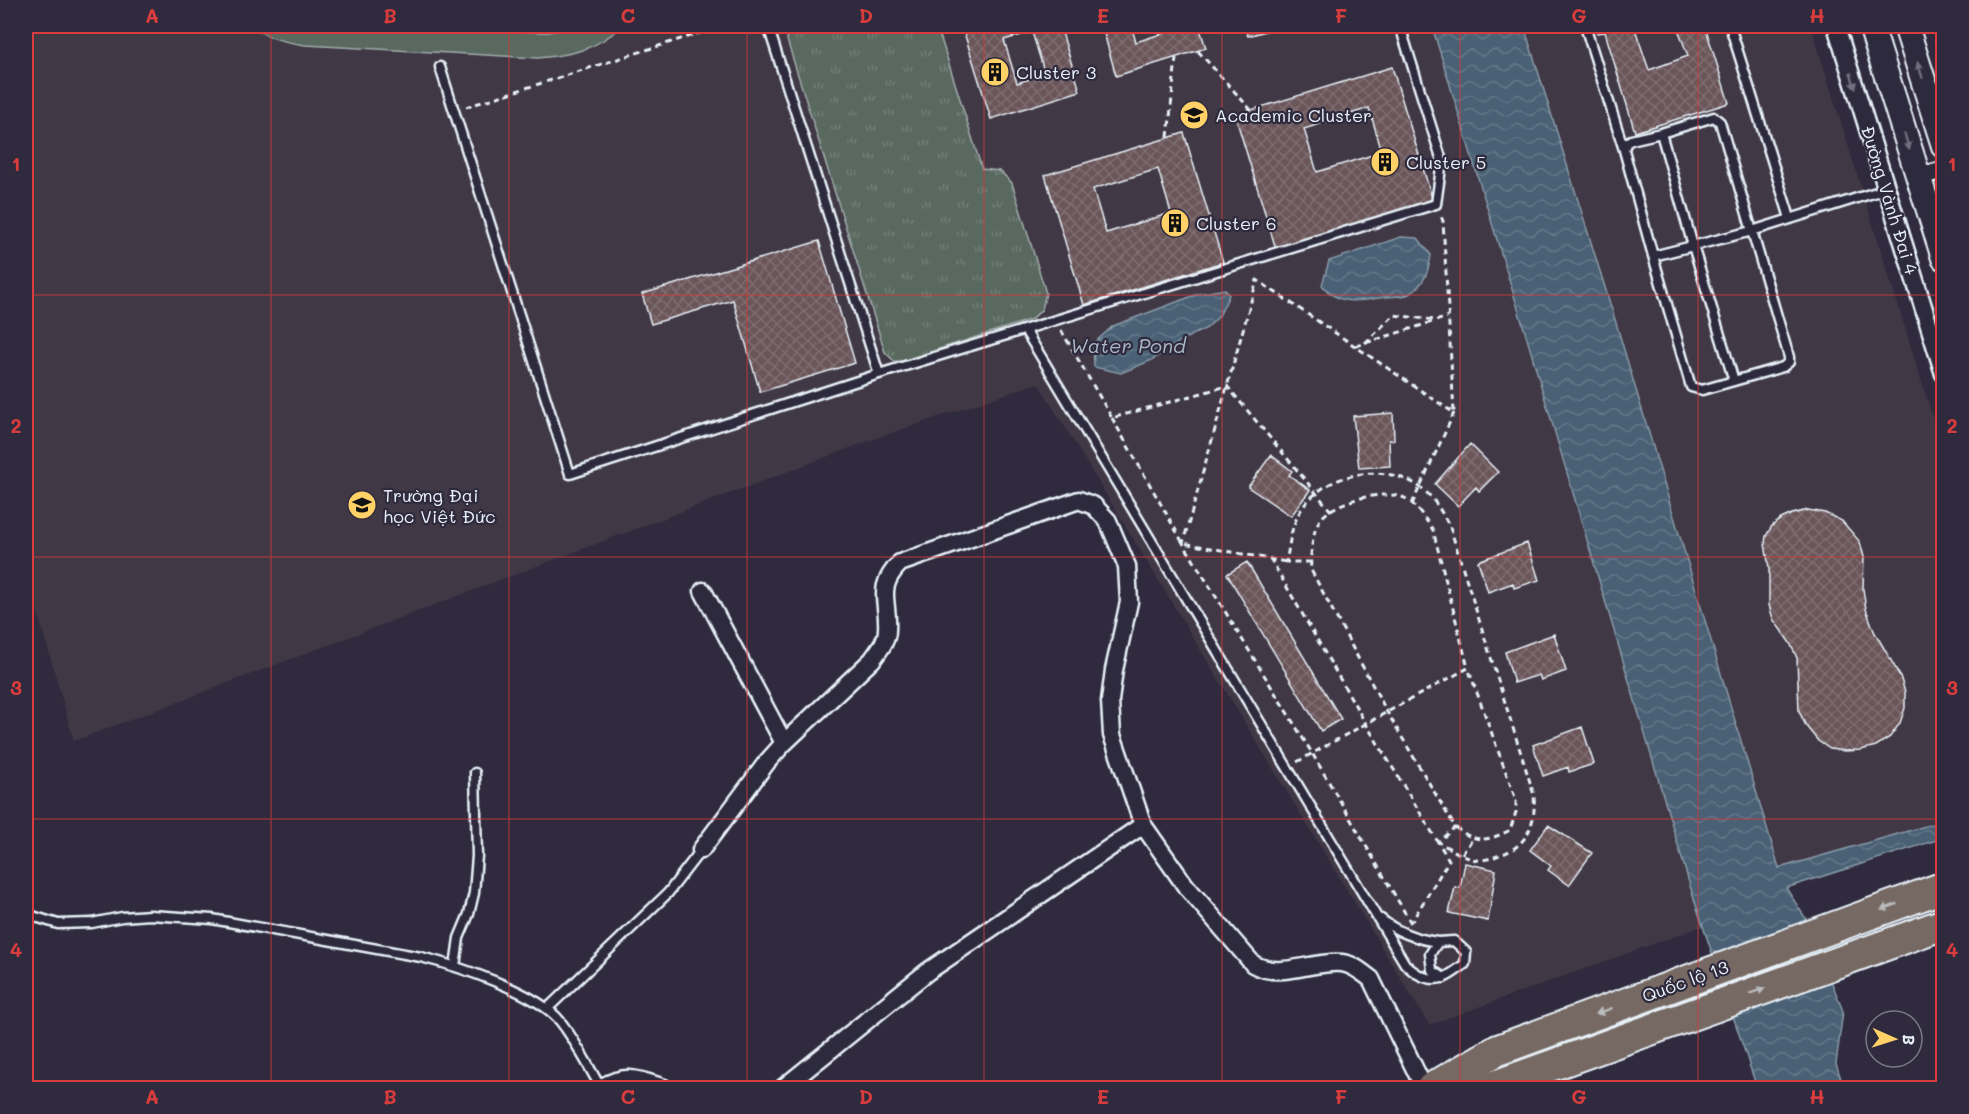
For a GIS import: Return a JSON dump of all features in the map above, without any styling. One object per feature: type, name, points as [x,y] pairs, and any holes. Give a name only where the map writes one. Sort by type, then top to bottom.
[{"type":"highway","name":"Quốc lộ 13","points":[[1432,1089],[1498,1050],[1944,887]]},
{"type":"highway","name":"Quốc lộ 13","points":[[1489,1089],[1944,924]]},
{"type":"main road","name":"Đường Vành Đai 4","points":[[1871,26],[1944,258]]},
{"type":"main road","points":[[1906,26],[1944,146]]},
{"type":"street","name":"Đường Vành Đai 4","points":[[1836,26],[1944,374]]},
{"type":"street","points":[[1918,177],[1944,170]]},
{"type":"street","points":[[701,850],[767,762],[872,660],[882,646],[887,632],[884,592],[889,574],[900,563],[1078,500],[1094,506],[1108,521],[1127,566],[1129,602],[1114,670],[1110,701],[1112,735],[1143,825],[1185,885],[1253,964],[1263,970],[1275,970],[1343,963],[1357,968],[1371,979],[1424,1089]]},
{"type":"street","points":[[703,591],[784,743]]},
{"type":"street","points":[[788,1088],[927,972],[1143,825]]},
{"type":"street","points":[[601,1088],[614,1081],[630,1078],[664,1089]]},
{"type":"lane","points":[[768,26],[879,374]]},
{"type":"lane","points":[[440,67],[570,474],[879,374],[1436,204],[1442,161],[1400,26]]},
{"type":"lane","points":[[1585,26],[1624,150],[1691,387],[1702,390],[1783,367],[1789,362],[1789,357],[1718,119],[1714,117],[1630,140],[1626,143],[1624,150]]},
{"type":"lane","points":[[1730,26],[1790,218]]},
{"type":"lane","points":[[1661,133],[1734,381]]},
{"type":"lane","points":[[1653,256],[1752,231],[1886,189]]},
{"type":"lane","points":[[1025,330],[1405,964],[1415,974],[1429,978],[1444,978],[1465,964],[1466,952],[1454,941],[1419,940],[1393,929],[1376,915]]},
{"type":"lane","points":[[455,966],[459,938],[469,914],[474,893],[477,856],[475,772]]},
{"type":"lane","points":[[547,1009],[668,893],[701,850]]},
{"type":"lane","points":[[26,915],[58,924],[92,923],[122,917],[150,915],[212,919],[422,957],[455,966],[513,990],[547,1009],[559,1020],[601,1088]]},
{"type":"lane","points":[[1438,942],[1430,954],[1432,970],[1444,978]]},
{"type":"path","points":[[455,110],[722,26]]},
{"type":"path","points":[[1198,51],[1251,110]]},
{"type":"path","points":[[1168,137],[1176,58]]},
{"type":"path","points":[[1412,505],[1454,413],[1443,221],[1436,204]]},
{"type":"path","points":[[1184,543],[1257,280],[1454,413]]},
{"type":"path","points":[[1365,343],[1394,315],[1436,321]]},
{"type":"path","points":[[1355,346],[1448,317]]},
{"type":"path","points":[[1056,320],[1184,543],[1412,921]]},
{"type":"path","points":[[1112,418],[1227,386]]},
{"type":"path","points":[[1227,386],[1332,511]]},
{"type":"path","points":[[1286,562],[1295,522],[1303,507],[1332,483],[1352,474],[1375,473],[1397,476],[1420,488],[1437,505],[1450,527],[1534,795],[1535,812],[1531,828],[1524,841],[1510,852],[1495,857],[1478,860],[1462,855],[1438,842]]},
{"type":"path","points":[[1371,494],[1404,497],[1421,512],[1433,530],[1468,668],[1516,800],[1516,812],[1510,830],[1497,837],[1483,840],[1467,837],[1455,827],[1387,712],[1311,570],[1310,553],[1320,520],[1332,511],[1338,506],[1371,494]]},
{"type":"path","points":[[1184,543],[1286,562],[1310,562]]},
{"type":"path","points":[[1270,558],[1366,724],[1449,860],[1412,921],[1407,935]]},
{"type":"path","points":[[1287,767],[1468,668]]},
{"type":"path","points":[[1438,842],[1455,827]]},
{"type":"path","points":[[1462,855],[1473,838]]},
{"type":"shaded area","name":"Trường Đại học Việt Đức","points":[[26,26],[1432,26],[1703,926],[1429,1025],[1038,383],[874,439],[74,741],[26,572]]},
{"type":"shaded area","points":[[1524,26],[1811,26],[1943,450],[1943,821],[1779,868],[1616,323]]},
{"type":"green space","points":[[250,26],[414,26],[549,32],[574,26],[623,26],[583,50],[538,58],[305,45],[276,39]]},
{"type":"green space","points":[[788,26],[937,26],[982,169],[1000,171],[1012,183],[1046,293],[1042,309],[1032,319],[902,361],[894,361],[885,352],[787,40]]},
{"type":"water","points":[[1432,26],[1524,26],[1616,323],[1779,868],[1943,821],[1943,838],[1786,888],[1808,922],[1843,1011],[1836,1064],[1844,1088],[1757,1088],[1694,899]]},
{"type":"water","points":[[1401,237],[1418,238],[1431,255],[1425,277],[1409,294],[1351,301],[1336,297],[1322,285],[1329,261]]},
{"type":"water","name":"Water Pond","points":[[1225,289],[1229,295],[1219,316],[1207,328],[1184,339],[1152,360],[1121,373],[1094,367],[1093,344],[1113,326],[1198,294]]},
{"type":"building","name":"Cluster 3","points":[[962,26],[1060,26],[1080,91],[991,119]],"holes":[[[1032,32],[1045,74],[1017,83],[1004,40]]]},
{"type":"building","points":[[1102,26],[1131,26],[1136,42],[1164,33],[1161,26],[1199,26],[1206,48],[1116,76]]},
{"type":"building","points":[[1244,26],[1283,26],[1248,36]]},
{"type":"building","points":[[1597,26],[1634,26],[1649,70],[1688,56],[1677,26],[1705,26],[1729,103],[1635,132],[1605,32],[1597,33]]},
{"type":"building","name":"Cluster 5","points":[[1392,67],[1433,201],[1276,249],[1235,115]],"holes":[[[1369,108],[1382,152],[1317,172],[1304,129]]]},
{"type":"building","name":"Cluster 6","points":[[1184,133],[1223,262],[1084,305],[1045,175]],"holes":[[[1158,169],[1171,213],[1106,233],[1093,189]]]},
{"type":"building","points":[[819,241],[855,363],[760,392],[733,300],[651,324],[642,294]]},
{"type":"building","points":[[1393,413],[1394,440],[1389,440],[1390,466],[1359,468],[1353,416]]},
{"type":"building","points":[[1470,444],[1498,472],[1479,491],[1476,487],[1458,506],[1435,484]]},
{"type":"building","points":[[1271,455],[1292,471],[1289,475],[1310,490],[1291,516],[1248,487]]},
{"type":"building","points":[[1808,510],[1825,513],[1842,521],[1860,542],[1864,557],[1863,589],[1866,609],[1874,631],[1900,676],[1905,692],[1905,708],[1900,723],[1890,737],[1876,746],[1861,750],[1830,749],[1818,741],[1806,726],[1799,711],[1797,658],[1790,643],[1773,619],[1769,605],[1766,536],[1772,526],[1781,519]]},
{"type":"building","points":[[1527,543],[1539,580],[1514,588],[1513,583],[1488,592],[1478,561]]},
{"type":"building","points":[[1247,562],[1341,719],[1321,731],[1227,574]]},
{"type":"building","points":[[1554,634],[1566,671],[1541,680],[1539,675],[1514,683],[1505,652]]},
{"type":"building","points":[[1582,727],[1594,764],[1569,772],[1568,767],[1543,776],[1533,745]]},
{"type":"building","points":[[1548,825],[1592,853],[1569,885],[1548,870],[1551,866],[1530,850]]},
{"type":"building","points":[[1465,863],[1496,870],[1488,921],[1449,913],[1455,887],[1460,888]]},
{"type":"place","name":"Cluster 3","points":[[995,72]]},
{"type":"place","name":"Academic Cluster","points":[[1194,115]]},
{"type":"place","name":"Cluster 5","points":[[1385,162]]},
{"type":"place","name":"Cluster 6","points":[[1175,223]]},
{"type":"place","name":"Trường Đại học Việt Đức","points":[[362,505]]}]
